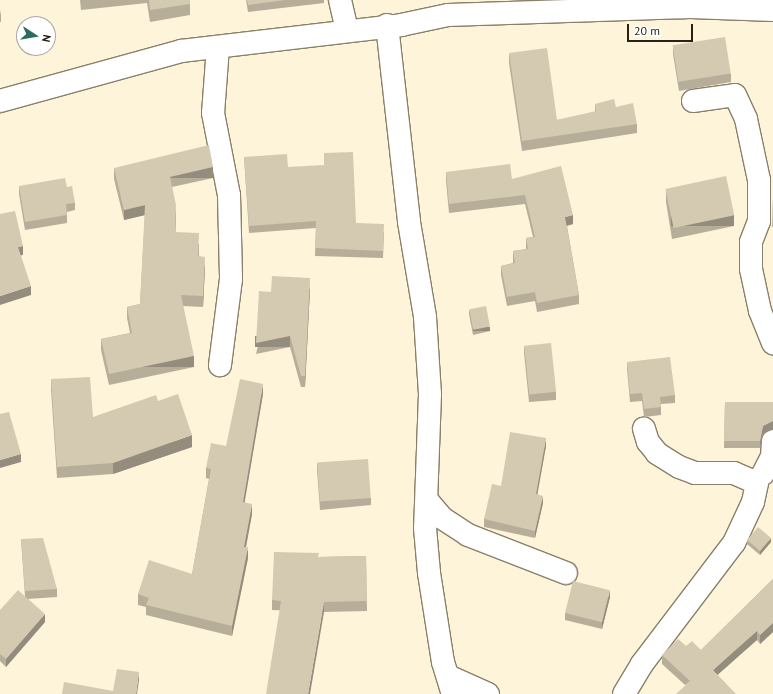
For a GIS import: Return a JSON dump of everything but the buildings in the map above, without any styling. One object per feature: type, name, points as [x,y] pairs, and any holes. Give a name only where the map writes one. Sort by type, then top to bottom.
[{"type":"street","points":[[340,0],[347,30]]},
{"type":"street","points":[[0,101],[181,51],[387,26],[448,15],[567,9],[690,7],[773,10]]},
{"type":"street","points":[[387,26],[409,222],[425,317],[430,394],[427,500],[428,573],[450,685],[488,694]]},
{"type":"street","points":[[218,47],[213,113],[229,195],[230,279],[220,364]]},
{"type":"street","points":[[693,100],[735,95],[746,119],[759,180],[759,221],[751,242],[751,269],[760,311],[773,344]]},
{"type":"street","points":[[644,429],[648,442],[657,453],[679,467],[695,473],[734,473],[764,476]]},
{"type":"street","points":[[624,694],[642,664],[734,543],[772,456],[773,441]]},
{"type":"street","points":[[427,500],[442,518],[468,535],[566,572]]}]
